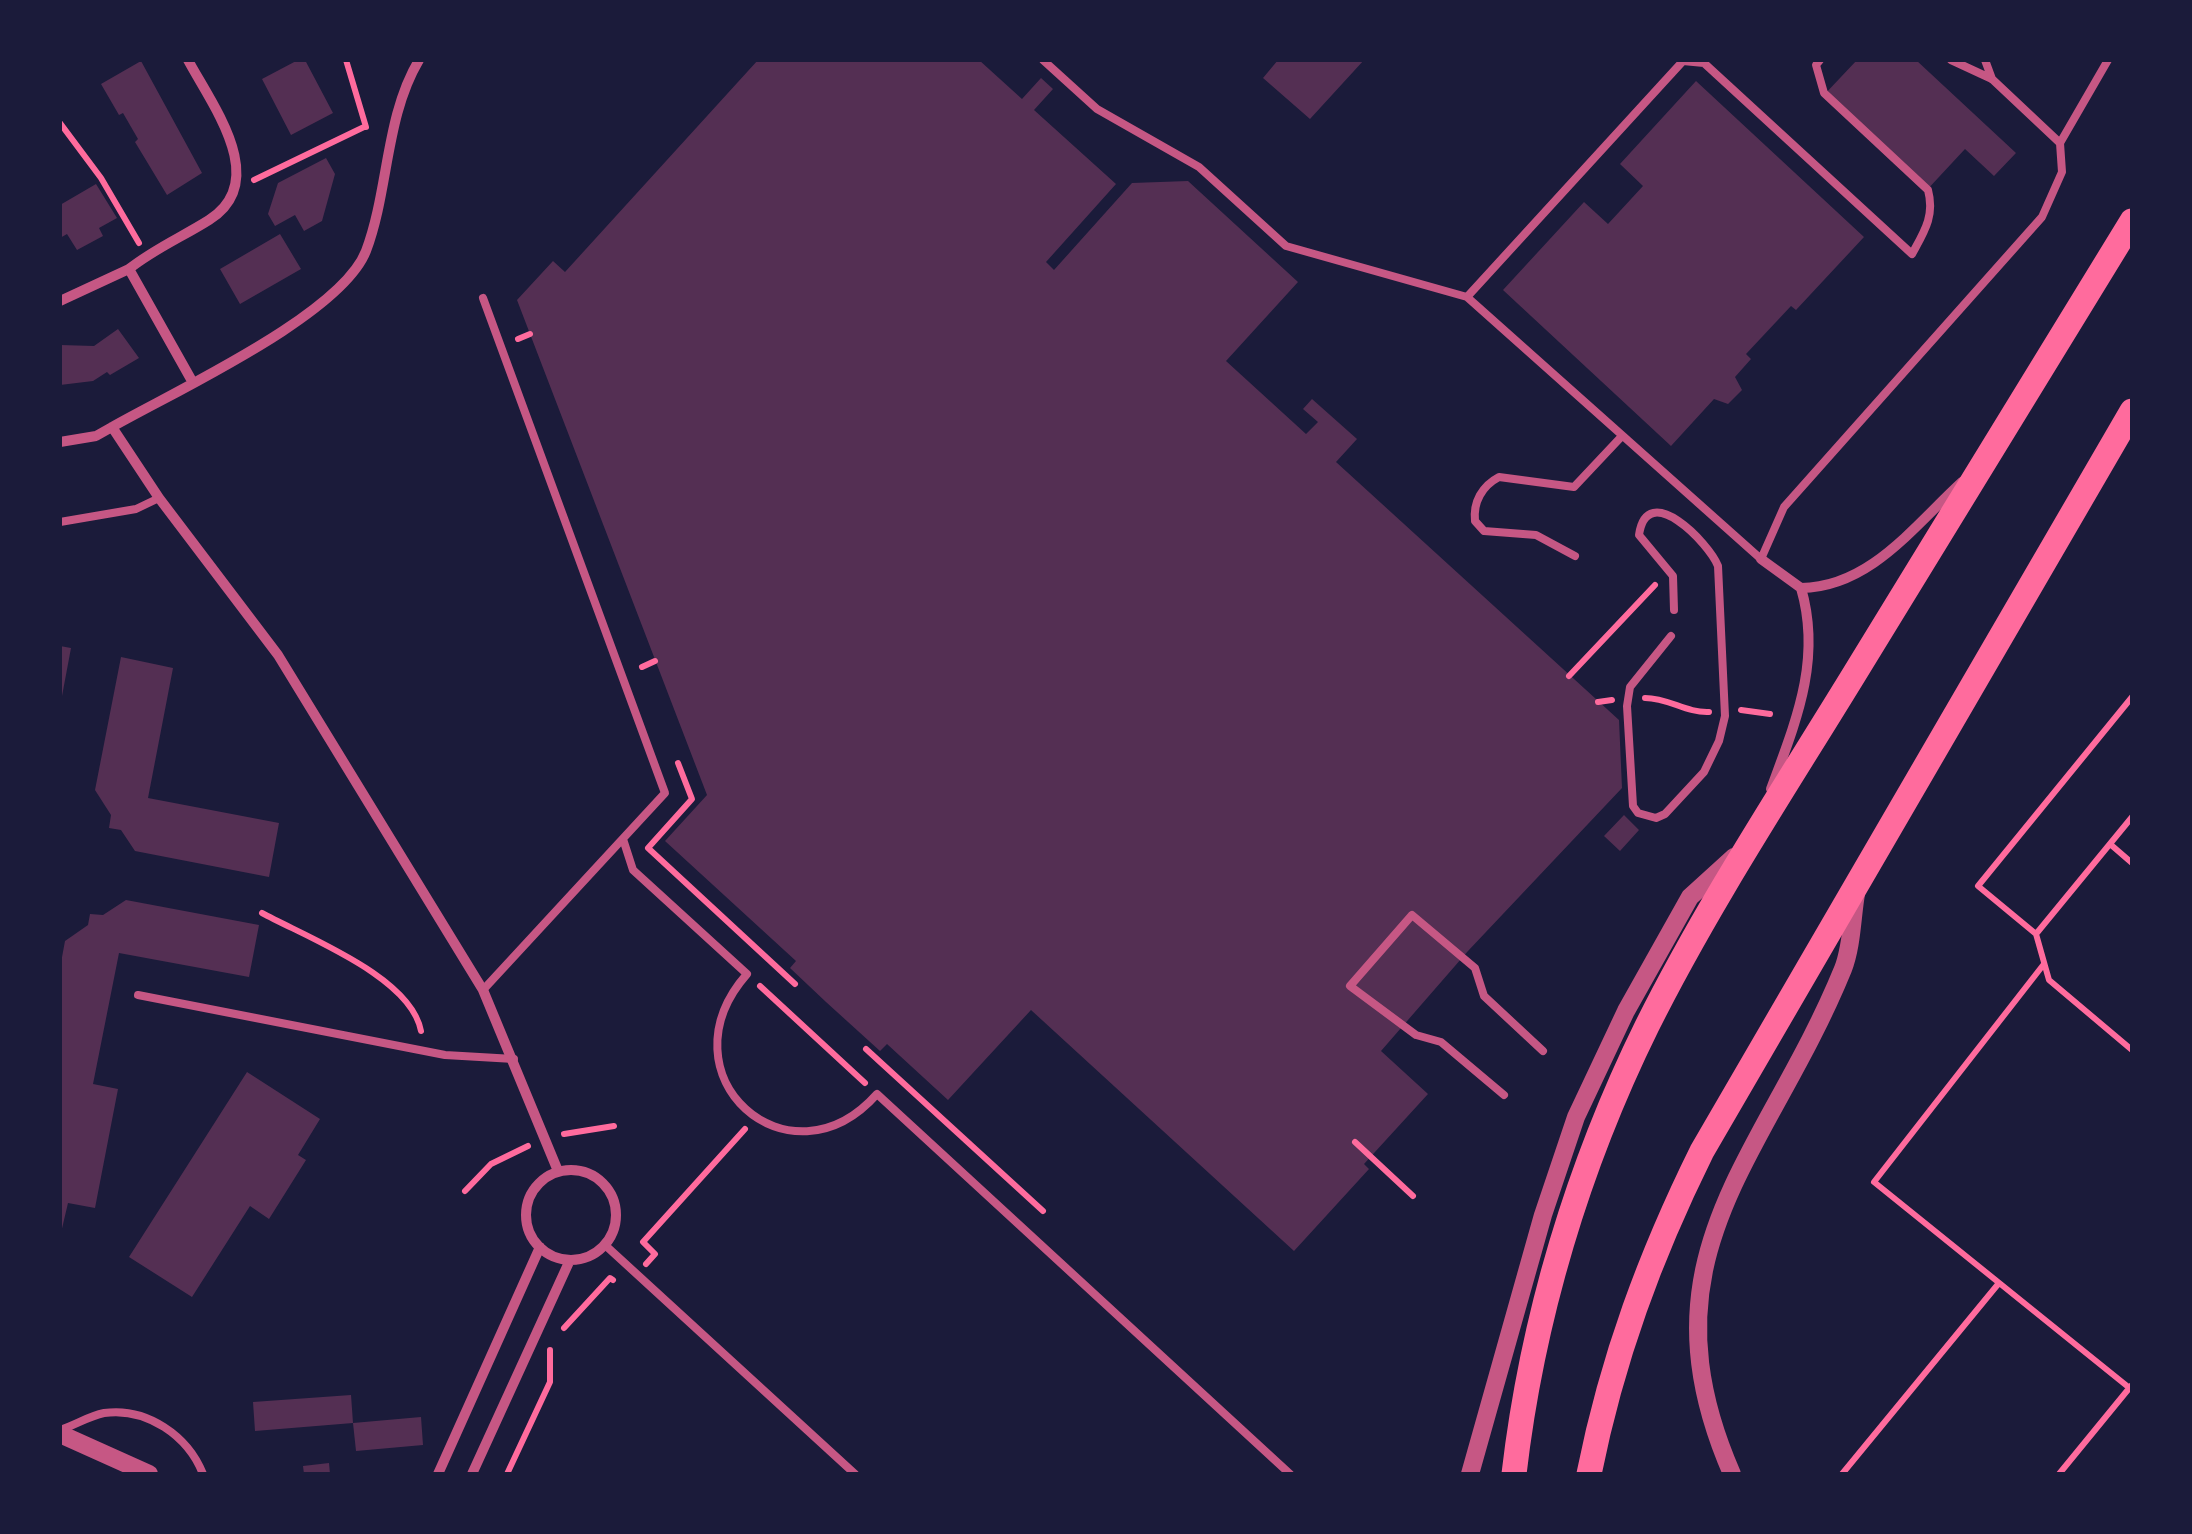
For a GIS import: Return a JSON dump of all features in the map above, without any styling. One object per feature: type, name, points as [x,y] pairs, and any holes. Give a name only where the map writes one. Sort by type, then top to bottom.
[{"type":"main road","points":[[1514,1474],[1534,1354],[1585,1172],[1648,1024],[1753,839],[2132,221]]},
{"type":"main road","points":[[1589,1474],[1605,1393],[1626,1324],[1665,1226],[1702,1151],[1856,892],[2132,411]]},
{"type":"street","points":[[60,301],[128,269],[221,211],[235,190],[235,154],[188,60]]},
{"type":"street","points":[[60,442],[96,436],[112,427],[322,304],[348,280],[366,249],[396,119],[419,60]]},
{"type":"street","points":[[128,269],[192,381]]},
{"type":"street","points":[[112,427],[159,498],[278,656],[483,990],[558,1172]]},
{"type":"street","points":[[1800,588],[1848,581],[1872,565],[1985,461]]},
{"type":"street","points":[[1470,1474],[1543,1215],[1576,1117],[1626,1011],[1690,897],[1753,839],[1801,706],[1812,648],[1810,622],[1800,588],[1761,559]]},
{"type":"street","points":[[1732,1474],[1710,1422],[1700,1376],[1698,1323],[1703,1265],[1738,1174],[1844,966],[1856,892]]},
{"type":"street","points":[[581,1170],[610,1190],[616,1208],[615,1226],[605,1245],[594,1254],[570,1260],[540,1247],[526,1220],[528,1202],[536,1185],[558,1172],[581,1170]]},
{"type":"street","points":[[438,1474],[540,1247]]},
{"type":"street","points":[[472,1474],[570,1260]]},
{"type":"street","points":[[60,1432],[149,1474]]},
{"type":"lane","points":[[1043,60],[1097,109],[1200,167],[1286,246],[1466,297],[1761,559],[1784,507],[2042,218],[2062,172],[2060,143],[2108,60]]},
{"type":"lane","points":[[1466,297],[1684,61],[1704,63],[1912,254],[1928,223],[1932,206],[1928,190],[1824,93],[1816,66],[1820,60]]},
{"type":"lane","points":[[1951,60],[1992,79],[2060,143]]},
{"type":"lane","points":[[1985,60],[1992,79]]},
{"type":"lane","points":[[483,298],[665,793],[483,990]]},
{"type":"lane","points":[[1575,556],[1536,535],[1484,531],[1475,521],[1475,505],[1489,482],[1499,477],[1574,487],[1622,436]]},
{"type":"lane","points":[[60,522],[136,509],[159,498]]},
{"type":"lane","points":[[1671,636],[1630,687],[1628,699],[1633,806],[1646,816],[1665,814],[1704,772],[1718,741],[1725,711],[1718,566],[1714,555],[1682,523],[1673,516],[1656,514],[1643,522],[1638,535],[1673,576],[1674,610]]},
{"type":"lane","points":[[623,839],[634,870],[747,974],[724,1006],[716,1046],[724,1084],[741,1106],[774,1127],[812,1131],[850,1119],[877,1094],[1290,1474]]},
{"type":"lane","points":[[1504,1095],[1441,1042],[1416,1035],[1350,986],[1412,915],[1475,968],[1484,996],[1544,1051]]},
{"type":"lane","points":[[138,995],[425,1052],[514,1059]]},
{"type":"lane","points":[[605,1245],[855,1474]]},
{"type":"lane","points":[[60,1432],[108,1412],[144,1418],[185,1443],[203,1474]]},
{"type":"path","points":[[347,63],[364,127]]},
{"type":"path","points":[[235,190],[364,127],[396,119]]},
{"type":"path","points":[[60,123],[102,178],[146,256]]},
{"type":"path","points":[[518,339],[530,334]]},
{"type":"path","points":[[1570,676],[1654,586],[1673,576]]},
{"type":"path","points":[[642,667],[656,661]]},
{"type":"path","points":[[2132,697],[1978,886],[2036,934],[2048,980],[2132,1050]]},
{"type":"path","points":[[1598,702],[1664,698],[1695,713],[1770,714]]},
{"type":"path","points":[[2036,934],[2132,817]]},
{"type":"path","points":[[2110,844],[2132,862]]},
{"type":"path","points":[[262,913],[388,982],[417,1012],[425,1052]]},
{"type":"path","points":[[2044,964],[1874,1182],[2131,1388],[2059,1474]]},
{"type":"path","points":[[747,974],[877,1094]]},
{"type":"path","points":[[866,1049],[1044,1211]]},
{"type":"path","points":[[1355,1142],[1413,1196]]},
{"type":"path","points":[[1842,1474],[1999,1283]]},
{"type":"building","points":[[305,60],[333,113],[291,135],[262,79]]},
{"type":"building","points":[[758,60],[979,60],[1022,99],[1041,78],[1053,89],[1034,110],[1116,184],[1046,262],[1054,270],[1132,183],[1188,181],[1298,282],[1226,361],[1306,434],[1318,422],[1303,409],[1312,399],[1357,439],[1336,462],[1619,720],[1622,788],[1468,951],[1381,1051],[1428,1094],[1364,1164],[1369,1169],[1294,1251],[1031,1010],[948,1100],[887,1044],[880,1051],[826,1002],[790,968],[796,961],[665,841],[707,795],[517,300],[553,261],[565,272]]},
{"type":"building","points":[[1278,60],[1364,60],[1310,119],[1263,78]]},
{"type":"building","points":[[1857,60],[1916,60],[2016,153],[1994,176],[1965,149],[1925,192],[1823,96]]},
{"type":"building","points":[[141,61],[202,173],[167,195],[135,142],[138,139],[123,113],[119,115],[101,84]]},
{"type":"building","points":[[1696,81],[1864,237],[1796,310],[1791,306],[1746,354],[1751,359],[1735,377],[1742,390],[1728,404],[1714,399],[1671,446],[1503,290],[1584,202],[1608,224],[1643,186],[1620,164]]},
{"type":"building","points":[[326,158],[335,174],[322,221],[304,231],[295,215],[275,226],[268,214],[278,183]]},
{"type":"building","points":[[96,184],[117,218],[99,228],[103,236],[77,250],[67,234],[60,238],[60,205]]},
{"type":"building","points":[[280,234],[301,269],[240,304],[220,269]]},
{"type":"building","points":[[118,329],[139,358],[93,381],[60,385],[60,345],[94,346]]},
{"type":"building","points":[[60,646],[71,648],[62,696],[60,695]]},
{"type":"building","points":[[121,657],[173,668],[148,798],[279,823],[269,877],[135,851],[121,830],[109,828],[111,815],[95,790]]},
{"type":"building","points":[[1624,815],[1639,830],[1620,851],[1604,836]]},
{"type":"building","points":[[126,900],[259,925],[249,977],[119,953],[93,1084],[118,1089],[95,1208],[68,1203],[60,1237],[60,968],[65,941],[88,925],[90,914],[103,915]]},
{"type":"building","points":[[247,1072],[320,1119],[298,1155],[306,1160],[269,1219],[250,1206],[192,1297],[129,1257]]},
{"type":"building","points":[[351,1395],[353,1423],[255,1431],[253,1402]]},
{"type":"building","points":[[421,1417],[423,1445],[356,1451],[353,1423]]},
{"type":"building","points":[[329,1463],[330,1474],[304,1474],[303,1466]]}]
